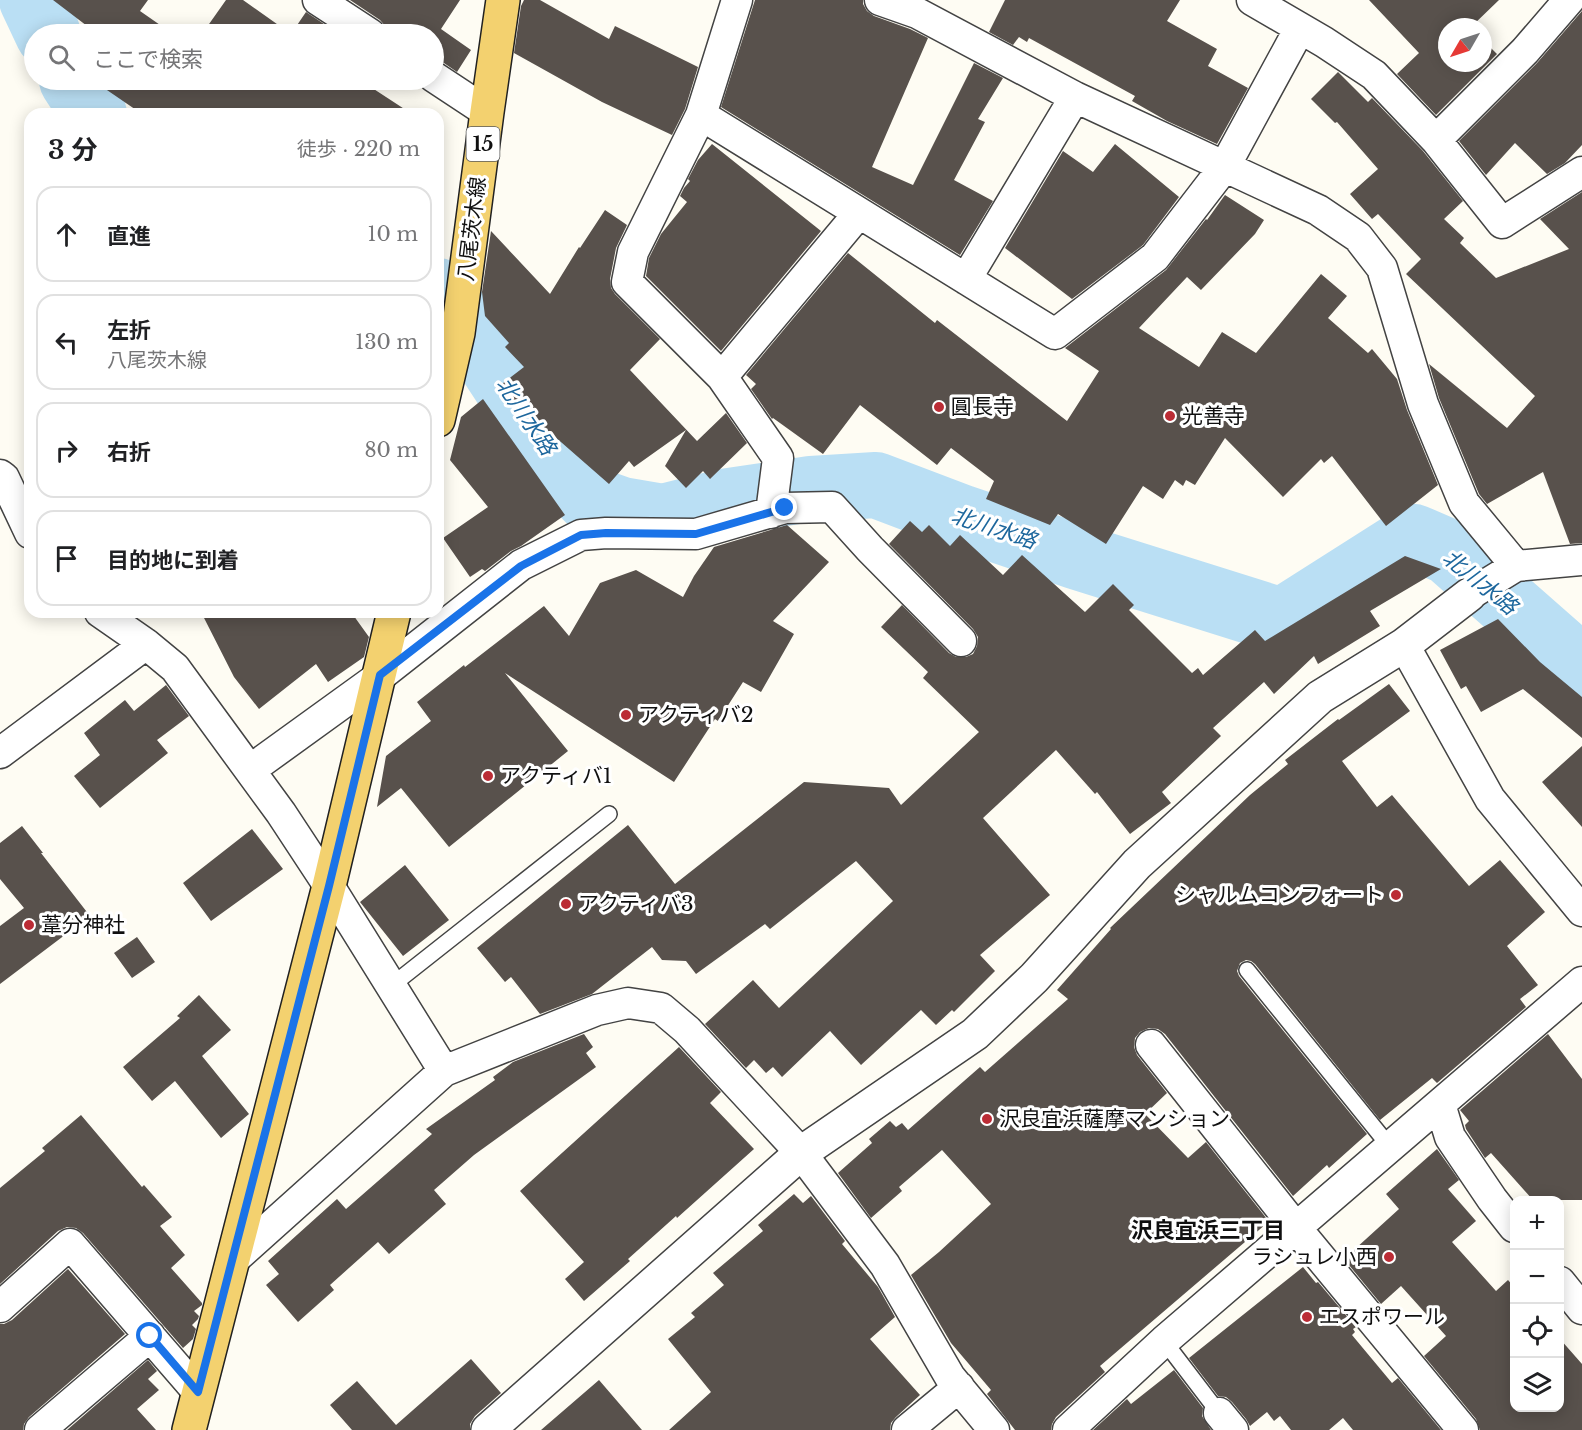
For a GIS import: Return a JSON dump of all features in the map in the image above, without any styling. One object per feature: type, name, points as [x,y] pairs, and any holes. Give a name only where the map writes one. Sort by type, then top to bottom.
[{"type":"main road","name":"八尾茨木線","points":[[444,394],[458,333],[503,0]]},
{"type":"main road","points":[[189,1430],[329,886],[393,618]]},
{"type":"street","points":[[318,0],[355,24]]},
{"type":"street","points":[[737,0],[701,115],[633,252],[627,282],[722,377],[778,458],[771,513]]},
{"type":"street","points":[[880,0],[917,13],[1075,97],[1318,210],[1358,237],[1382,268],[1423,404],[1464,503],[1516,566]]},
{"type":"street","points":[[1436,140],[1525,51],[1569,0]]},
{"type":"street","points":[[1256,1],[1374,75],[1436,140],[1502,223],[1582,172]]},
{"type":"street","points":[[701,115],[1055,334],[1155,257],[1225,166],[1300,28]]},
{"type":"street","points":[[444,84],[487,112]]},
{"type":"street","points":[[966,279],[1075,97]]},
{"type":"street","points":[[722,377],[859,213]]},
{"type":"street","points":[[0,476],[4,477],[24,520]]},
{"type":"street","points":[[250,770],[380,675],[521,566],[581,535],[696,534],[785,508],[832,507],[961,641]]},
{"type":"street","points":[[488,1430],[801,1153],[975,1034],[1034,978],[1137,864],[1320,697],[1404,645],[1469,595],[1516,566],[1582,560]]},
{"type":"street","points":[[109,618],[175,668],[281,813],[444,1071]]},
{"type":"street","points":[[0,753],[146,644]]},
{"type":"street","points":[[1404,645],[1490,799],[1582,911]]},
{"type":"street","points":[[1068,1430],[1164,1341],[1582,982]]},
{"type":"street","points":[[232,1262],[444,1071],[597,1010],[628,1003],[661,1008],[687,1030],[801,1153],[885,1265],[950,1377],[994,1430]]},
{"type":"street","points":[[1151,1045],[1296,1228],[1462,1430]]},
{"type":"street","points":[[1440,1104],[1450,1137],[1492,1199],[1510,1221]]},
{"type":"street","points":[[0,1307],[70,1244],[198,1392]]},
{"type":"street","points":[[1564,1287],[1582,1309]]},
{"type":"street","points":[[40,1430],[150,1336]]},
{"type":"street","points":[[907,1430],[959,1387]]},
{"type":"lane","points":[[391,986],[609,814]]},
{"type":"lane","points":[[1247,970],[1390,1147]]},
{"type":"lane","points":[[1164,1341],[1226,1421]]},
{"type":"building","points":[[53,0],[148,0],[140,11],[159,24],[84,24]]},
{"type":"building","points":[[226,0],[243,0],[277,24],[209,24]]},
{"type":"building","points":[[350,0],[460,0],[444,24],[383,24]]},
{"type":"building","points":[[524,0],[540,0],[609,39],[615,26],[698,67],[685,109],[672,135],[602,102],[514,53],[521,6]]},
{"type":"building","points":[[755,0],[863,0],[867,11],[874,16],[928,38],[872,167],[913,185],[974,63],[1003,78],[978,119],[985,122],[954,180],[993,201],[960,255],[721,107]]},
{"type":"building","points":[[1005,0],[1180,0],[1167,21],[1217,49],[1208,66],[1248,88],[1217,144],[1167,121],[1132,101],[1135,96],[1029,38],[1027,42],[1019,37],[1013,45],[989,32]]},
{"type":"building","points":[[1369,0],[1499,0],[1480,18],[1438,18],[1438,72],[1479,72],[1436,115],[1397,74],[1419,53]]},
{"type":"building","points":[[1582,11],[1582,145],[1565,163],[1547,174],[1515,143],[1486,175],[1459,141],[1537,63]]},
{"type":"building","points":[[306,12],[324,24],[298,24]]},
{"type":"building","points":[[444,31],[471,50],[457,72],[444,63]]},
{"type":"building","points":[[1492,49],[1497,54],[1492,59]]},
{"type":"building","points":[[1338,72],[1368,102],[1372,98],[1423,151],[1463,201],[1444,219],[1464,238],[1460,243],[1496,278],[1569,249],[1540,219],[1582,192],[1582,543],[1570,544],[1543,472],[1487,504],[1479,494],[1439,398],[1429,364],[1507,428],[1535,396],[1406,274],[1421,259],[1378,214],[1372,219],[1350,194],[1378,169],[1337,122],[1335,123],[1311,99]]},
{"type":"building","points":[[107,90],[375,90],[403,108],[133,108]]},
{"type":"building","points":[[712,144],[821,231],[721,351],[646,276],[649,258],[661,234],[687,202],[680,196],[690,181],[688,179],[698,160]]},
{"type":"building","points":[[1115,144],[1179,197],[1143,245],[1072,299],[1005,248],[1063,151],[1093,172]]},
{"type":"building","points":[[1225,195],[1264,220],[1255,234],[1201,290],[1187,277],[1139,328],[1199,367],[1222,332],[1256,353],[1321,274],[1347,296],[1328,318],[1368,353],[1372,349],[1397,379],[1407,410],[1438,485],[1386,526],[1332,456],[1324,463],[1321,459],[1283,497],[1225,438],[1195,485],[1186,480],[1183,486],[1175,480],[1163,499],[1143,486],[1106,544],[1058,514],[1050,525],[986,499],[994,481],[951,448],[937,465],[860,405],[823,454],[772,419],[751,389],[756,384],[746,375],[848,253],[935,323],[937,320],[1067,421],[1099,371],[1065,348],[1166,270]]},
{"type":"building","points":[[605,210],[627,225],[616,248],[610,279],[611,288],[660,339],[630,370],[697,441],[726,413],[747,443],[710,479],[703,471],[686,488],[665,466],[686,430],[634,467],[629,461],[609,484],[498,387],[524,367],[505,347],[509,343],[485,316],[482,292],[491,231],[550,294]]},
{"type":"building","points":[[483,399],[565,515],[485,571],[482,569],[470,577],[444,539],[488,507],[450,460],[461,417]]},
{"type":"building","points":[[910,521],[922,532],[929,525],[950,546],[960,535],[1003,575],[1022,555],[1085,612],[1113,584],[1134,605],[1129,610],[1192,673],[1198,668],[1203,675],[1255,630],[1265,641],[1405,556],[1441,569],[1370,611],[1380,626],[1318,664],[1314,656],[1274,694],[1264,682],[1213,728],[1221,736],[1162,792],[1171,803],[1130,834],[1097,792],[1095,794],[1056,750],[983,818],[1050,895],[980,955],[995,971],[954,1012],[952,1010],[936,1025],[921,1010],[861,1065],[830,1031],[782,1077],[773,1067],[766,1073],[754,1060],[746,1068],[705,1024],[753,980],[779,1008],[893,901],[856,861],[770,929],[765,924],[696,974],[686,961],[662,960],[652,947],[592,994],[540,1014],[511,977],[505,982],[477,948],[628,825],[675,884],[804,782],[889,788],[901,805],[979,732],[923,678],[928,672],[881,627],[902,605],[949,653],[956,657],[973,654],[977,646],[978,637],[973,629],[889,544]]},
{"type":"building","points":[[787,525],[829,562],[773,621],[794,634],[761,692],[743,682],[718,721],[715,719],[674,782],[505,673],[568,751],[449,847],[401,788],[377,807],[386,756],[431,721],[417,702],[544,606],[569,636],[600,583],[636,570],[683,597],[714,547]]},
{"type":"building","points":[[204,618],[355,618],[369,637],[364,657],[328,682],[316,664],[259,709],[234,677]]},
{"type":"building","points":[[1498,619],[1540,662],[1582,697],[1582,738],[1523,689],[1481,712],[1466,686],[1461,689],[1440,650]]},
{"type":"building","points":[[1389,684],[1410,711],[1342,761],[1377,807],[1392,795],[1469,886],[1500,860],[1545,912],[1507,946],[1538,985],[1520,999],[1526,1007],[1437,1083],[1432,1078],[1380,1120],[1255,964],[1246,960],[1240,963],[1237,971],[1239,976],[1367,1134],[1329,1168],[1327,1165],[1293,1196],[1165,1034],[1158,1029],[1149,1028],[1140,1032],[1135,1038],[1134,1047],[1137,1055],[1167,1093],[1145,1114],[1188,1158],[1206,1142],[1267,1219],[1264,1222],[1266,1224],[1100,1366],[1105,1372],[1056,1417],[1051,1430],[1015,1430],[987,1394],[991,1390],[951,1343],[911,1275],[991,1204],[942,1150],[899,1187],[902,1191],[871,1218],[838,1173],[872,1143],[869,1139],[890,1121],[896,1127],[902,1123],[908,1130],[980,1067],[985,1072],[1068,999],[1057,990],[1110,928],[1250,795],[1288,764],[1285,760],[1338,719]]},
{"type":"building","points":[[166,685],[189,716],[157,740],[168,753],[100,808],[74,776],[100,755],[84,733],[125,700],[134,711]]},
{"type":"building","points":[[1582,746],[1582,827],[1542,782]]},
{"type":"building","points":[[22,826],[90,916],[0,984],[0,926],[24,908],[0,879],[0,843]]},
{"type":"building","points":[[252,829],[283,869],[211,921],[183,883]]},
{"type":"building","points":[[405,865],[449,920],[403,956],[360,902]]},
{"type":"building","points":[[137,937],[155,962],[132,978],[114,953]]},
{"type":"building","points":[[199,995],[231,1030],[202,1056],[249,1114],[221,1138],[175,1081],[152,1101],[123,1067],[180,1018],[177,1016]]},
{"type":"building","points":[[584,1034],[593,1047],[586,1053],[596,1067],[474,1155],[434,1190],[446,1204],[389,1254],[378,1242],[330,1285],[334,1290],[298,1322],[266,1285],[279,1274],[268,1261],[337,1199],[346,1209],[432,1134],[426,1129],[495,1080],[493,1077],[513,1062]]},
{"type":"building","points":[[1548,1034],[1582,1079],[1582,1200],[1564,1200],[1564,1196],[1529,1196],[1491,1153],[1485,1158],[1466,1129],[1465,1125],[1469,1121],[1460,1110]]},
{"type":"building","points":[[679,1047],[721,1092],[710,1103],[754,1149],[677,1218],[676,1216],[628,1259],[630,1261],[584,1301],[565,1279],[584,1262],[520,1191]]},
{"type":"building","points":[[81,1115],[142,1187],[144,1185],[172,1217],[160,1226],[185,1255],[171,1268],[202,1303],[194,1311],[199,1316],[192,1325],[196,1329],[193,1339],[183,1348],[83,1233],[76,1228],[67,1227],[58,1231],[0,1284],[0,1188],[45,1151],[42,1148]]},
{"type":"building","points":[[1437,1149],[1459,1180],[1448,1189],[1476,1221],[1452,1242],[1496,1291],[1508,1280],[1510,1282],[1510,1412],[1564,1412],[1564,1344],[1582,1364],[1582,1430],[1480,1430],[1476,1419],[1424,1356],[1446,1336],[1401,1286],[1381,1304],[1344,1259],[1399,1209],[1386,1194]]},
{"type":"building","points":[[794,1194],[803,1203],[811,1196],[845,1241],[842,1244],[878,1287],[895,1317],[870,1339],[920,1395],[896,1417],[891,1423],[890,1430],[669,1430],[711,1392],[668,1339],[695,1317],[691,1313],[724,1285],[713,1273],[763,1231],[758,1225]]},
{"type":"building","points":[[1303,1267],[1356,1327],[1352,1335],[1392,1383],[1398,1378],[1441,1430],[1353,1430],[1343,1418],[1329,1430],[1291,1430],[1280,1416],[1274,1421],[1267,1412],[1250,1426],[1232,1402],[1226,1397],[1218,1396],[1189,1358]]},
{"type":"building","points":[[68,1269],[125,1334],[29,1417],[23,1430],[0,1430],[0,1324],[12,1320]]},
{"type":"building","points":[[471,1359],[501,1393],[475,1416],[470,1424],[470,1430],[352,1430],[330,1405],[357,1381],[396,1425]]},
{"type":"building","points":[[148,1360],[157,1371],[148,1379],[159,1390],[137,1409],[156,1430],[67,1430]]},
{"type":"building","points":[[1174,1370],[1203,1408],[1202,1416],[1211,1430],[1093,1430],[1127,1399],[1131,1404]]},
{"type":"building","points":[[599,1380],[642,1430],[541,1430]]},
{"type":"waterway","name":"北川水路","points":[[32,0],[43,24]]},
{"type":"waterway","name":"北川水路","points":[[78,90],[90,108]]},
{"type":"waterway","name":"北川水路","points":[[444,297],[560,466],[588,498],[622,510],[663,517],[723,502],[811,489],[876,485],[963,518],[1075,556],[1282,621],[1414,537],[1449,552],[1582,669]]},
{"type":"place","name":"圓長寺","points":[[939,407]]},
{"type":"place","name":"光善寺","points":[[1170,416]]},
{"type":"place","name":"アクティバ2","points":[[626,715]]},
{"type":"place","name":"アクティバ1","points":[[488,776]]},
{"type":"place","name":"シャルムコンフォート","points":[[1396,895]]},
{"type":"place","name":"アクティバ3","points":[[566,904]]},
{"type":"place","name":"葦分神社","points":[[29,925]]},
{"type":"place","name":"沢良宜浜薩摩マンション","points":[[987,1119]]},
{"type":"place","name":"ラシュレ小西","points":[[1389,1257]]},
{"type":"place","name":"エスポワール","points":[[1307,1317]]},
{"type":"district","name":"沢良宜浜三丁目","points":[[1208,1230]]},
{"type":"route","points":[[150,1336],[198,1392],[329,886],[380,675],[521,566],[581,535],[696,534],[785,508]]}]
